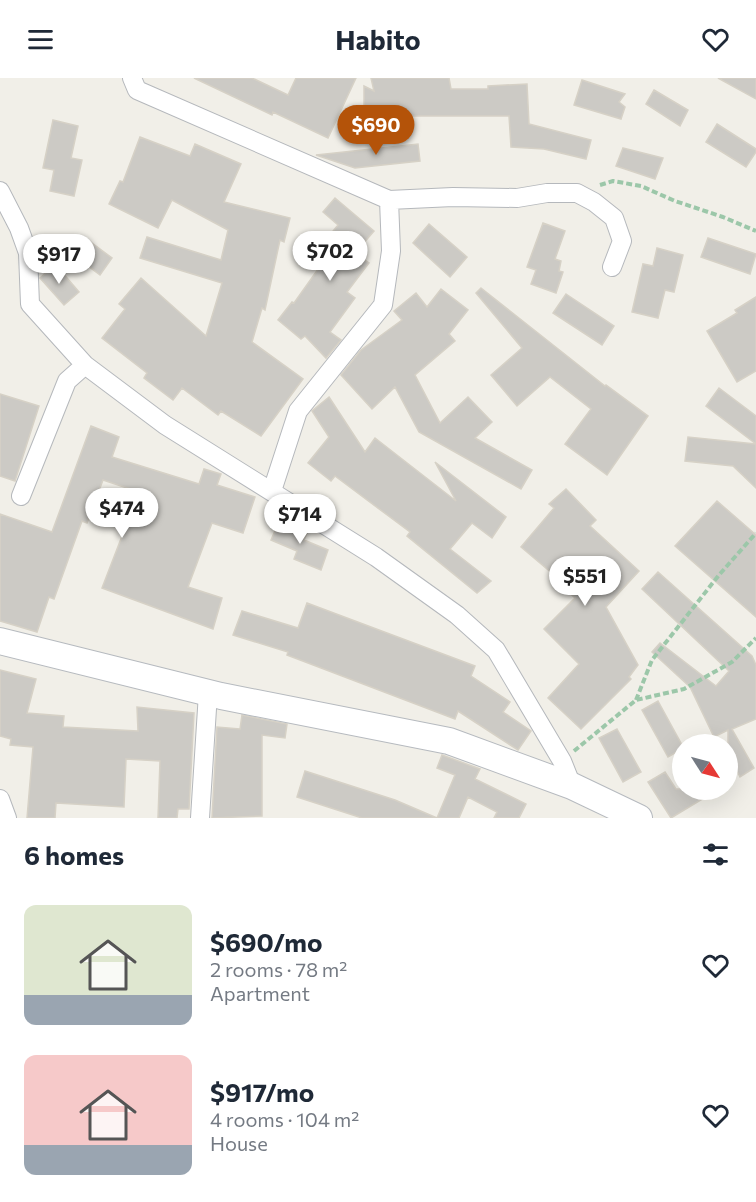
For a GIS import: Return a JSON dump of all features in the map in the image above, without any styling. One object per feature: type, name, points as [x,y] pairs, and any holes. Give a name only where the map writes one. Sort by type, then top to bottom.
[{"type":"street","points":[[132,78],[137,90],[389,200],[453,197],[517,198],[547,193],[577,193],[594,202],[614,218],[622,241],[612,267]]},
{"type":"street","points":[[0,191],[19,228],[28,253],[30,304],[85,365],[165,425],[376,557],[457,615],[496,650],[562,761],[572,786]]},
{"type":"street","points":[[272,491],[298,411],[383,305],[391,252],[389,200]]},
{"type":"street","points":[[21,496],[68,381],[85,365]]},
{"type":"street","points":[[0,641],[208,693],[449,741],[572,786],[635,817]]},
{"type":"street","points":[[200,818],[208,693]]},
{"type":"street","points":[[0,799],[7,818]]},
{"type":"path","points":[[577,193],[613,181],[641,186],[756,231]]},
{"type":"path","points":[[636,700],[652,660],[719,575],[756,533]]},
{"type":"path","points":[[562,761],[636,700],[684,689],[732,662],[756,638]]},
{"type":"building","points":[[194,78],[252,78],[288,95],[296,78],[356,78],[328,138],[273,112],[272,115]]},
{"type":"building","points":[[371,78],[449,78],[451,89],[488,89],[488,86],[527,84],[529,124],[591,140],[586,159],[544,149],[511,147],[509,116],[364,116],[364,86],[374,91]]},
{"type":"building","points":[[718,78],[756,78],[756,99]]},
{"type":"building","points":[[582,80],[625,94],[619,102],[625,107],[621,119],[574,105]]},
{"type":"building","points":[[654,90],[688,110],[680,126],[646,104]]},
{"type":"building","points":[[53,120],[78,126],[71,158],[82,160],[74,196],[50,191],[54,170],[43,168]]},
{"type":"building","points":[[717,124],[756,149],[746,167],[706,142]]},
{"type":"building","points":[[140,137],[190,156],[195,144],[241,164],[224,202],[290,218],[284,242],[280,240],[265,310],[262,308],[252,342],[303,379],[261,436],[221,411],[218,415],[182,388],[173,400],[144,378],[147,373],[102,338],[125,309],[119,304],[141,278],[206,336],[222,283],[140,258],[147,237],[221,260],[228,230],[172,200],[158,228],[109,204],[120,181],[123,182]]},
{"type":"building","points":[[418,144],[420,161],[355,168],[316,155]]},
{"type":"building","points":[[623,148],[663,158],[655,179],[616,166]]},
{"type":"building","points":[[335,198],[374,231],[355,253],[369,263],[347,292],[355,298],[330,332],[341,340],[326,358],[305,336],[301,339],[278,320],[292,302],[294,303],[326,258],[317,251],[338,225],[323,212]]},
{"type":"building","points":[[543,223],[565,231],[555,259],[561,261],[559,271],[563,272],[556,293],[531,284],[536,270],[527,267]]},
{"type":"building","points":[[429,224],[467,257],[450,277],[413,243]]},
{"type":"building","points":[[84,237],[112,258],[100,275],[72,254]]},
{"type":"building","points":[[708,238],[756,254],[750,274],[701,257]]},
{"type":"building","points":[[657,248],[683,255],[674,292],[665,290],[658,318],[632,312],[643,264],[653,266]]},
{"type":"building","points":[[55,264],[79,292],[64,305],[40,278]]},
{"type":"building","points":[[481,288],[605,386],[648,416],[607,475],[565,444],[591,409],[550,377],[517,406],[491,375],[522,348],[476,293]]},
{"type":"building","points":[[441,289],[468,310],[449,334],[455,341],[415,375],[440,423],[468,397],[492,422],[475,438],[532,470],[521,489],[419,432],[395,387],[372,409],[341,375],[361,350],[402,320],[394,311],[416,293],[427,307]]},
{"type":"building","points":[[566,294],[614,326],[602,345],[553,313]]},
{"type":"building","points":[[756,297],[756,371],[737,382],[707,331],[737,313],[735,310]]},
{"type":"building","points":[[719,388],[756,416],[756,444],[706,406]]},
{"type":"building","points":[[0,394],[39,406],[15,481],[0,476]]},
{"type":"building","points":[[329,397],[365,452],[375,438],[456,501],[435,462],[506,517],[492,538],[472,523],[450,549],[491,581],[477,593],[407,536],[410,532],[335,476],[331,481],[308,463],[329,437],[312,411]]},
{"type":"building","points":[[91,426],[119,437],[112,457],[199,484],[204,469],[221,474],[217,485],[255,497],[243,533],[212,523],[188,587],[222,598],[213,629],[102,588],[139,492],[103,480],[87,523],[82,521],[54,599],[49,597],[37,632],[0,621],[0,514],[52,532]]},
{"type":"building","points":[[688,437],[756,444],[756,488],[733,466],[685,461]]},
{"type":"building","points":[[566,489],[596,520],[590,526],[639,571],[606,607],[638,665],[629,677],[631,679],[581,729],[548,698],[579,664],[544,629],[575,598],[558,582],[560,580],[521,547],[554,508],[549,504]]},
{"type":"building","points":[[717,501],[756,535],[756,617],[675,546]]},
{"type":"building","points":[[279,521],[307,533],[304,540],[328,550],[321,570],[294,559],[297,551],[271,540]]},
{"type":"building","points":[[658,572],[752,656],[756,665],[756,719],[732,729],[735,734],[728,734],[728,730],[720,734],[713,734],[690,687],[652,652],[660,643],[716,686],[729,671],[642,589]]},
{"type":"building","points":[[307,603],[475,666],[471,676],[510,702],[503,712],[531,731],[518,750],[458,711],[455,719],[287,655],[288,652],[233,635],[242,611],[298,628]]},
{"type":"building","points":[[0,670],[36,679],[27,713],[64,716],[63,727],[138,731],[137,707],[194,713],[189,809],[178,809],[177,818],[158,818],[160,761],[126,759],[124,807],[56,803],[55,818],[27,818],[33,747],[10,745],[11,739],[0,736]]},
{"type":"building","points":[[658,701],[676,734],[672,734],[672,755],[668,757],[642,710]]},
{"type":"building","points":[[242,715],[287,724],[285,738],[262,735],[262,816],[212,818],[217,727],[240,729]]},
{"type":"building","points":[[617,729],[641,772],[623,782],[599,738]]},
{"type":"building","points":[[738,740],[754,768],[740,777],[738,773]]},
{"type":"building","points":[[442,755],[480,769],[475,779],[526,804],[519,818],[494,818],[497,812],[468,797],[459,818],[437,818],[455,775],[437,768]]},
{"type":"building","points":[[305,771],[395,800],[437,818],[362,818],[297,797]]},
{"type":"building","points":[[665,772],[672,783],[672,800],[701,800],[671,818],[648,782]]}]
